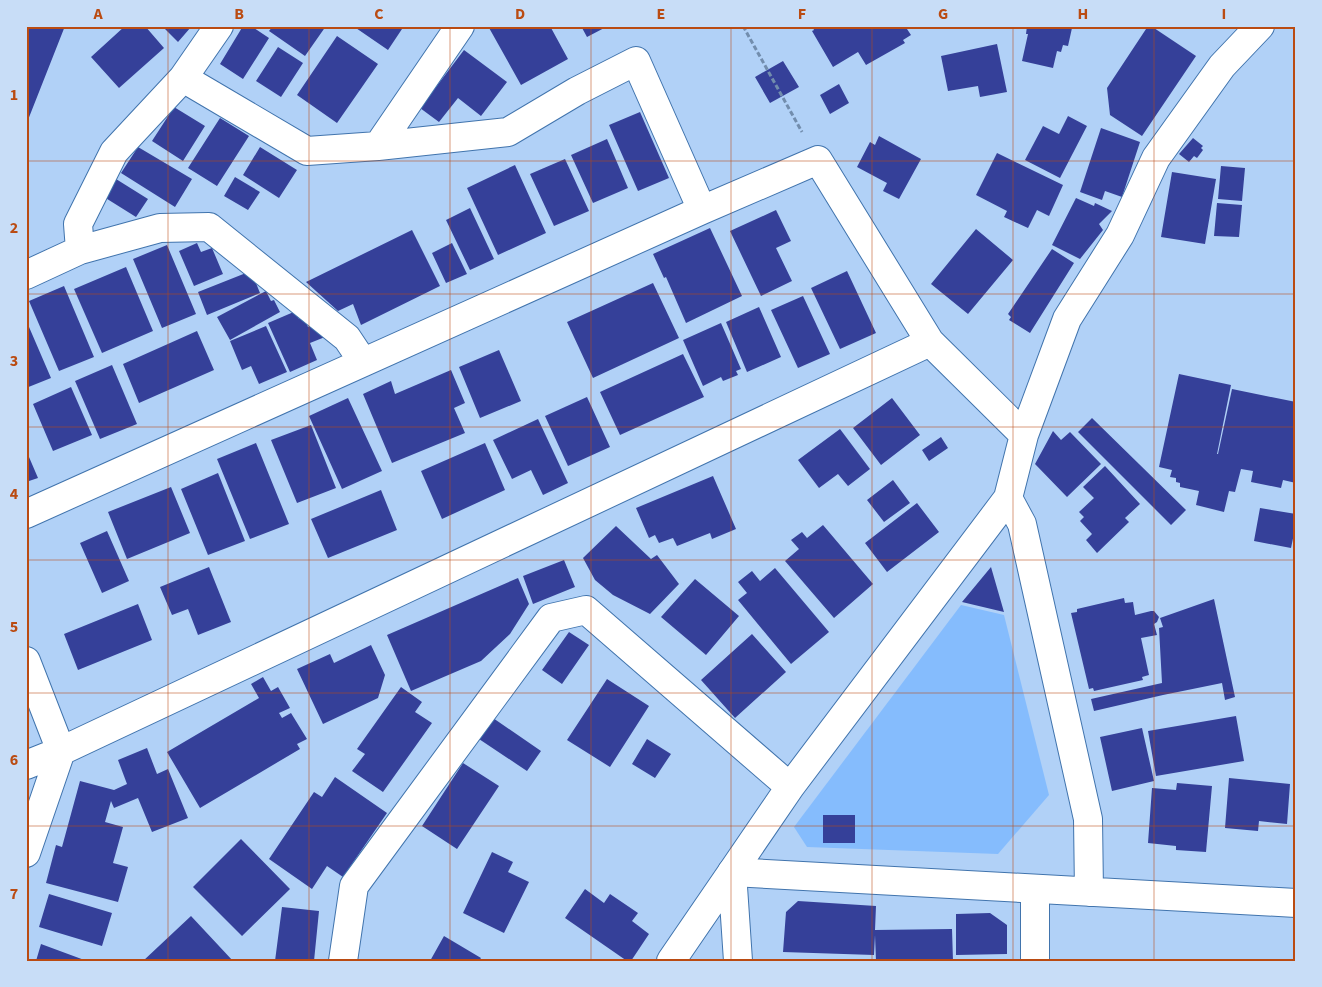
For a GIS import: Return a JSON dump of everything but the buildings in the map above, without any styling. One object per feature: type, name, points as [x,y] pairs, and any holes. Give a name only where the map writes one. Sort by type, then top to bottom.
[{"type":"street","points":[[80,250],[78,224],[114,152],[183,78],[219,26]]},
{"type":"street","points":[[378,146],[460,26]]},
{"type":"street","points":[[671,961],[790,787],[1008,498],[1024,435],[1067,319],[1120,235],[1156,158],[1222,66],[1260,26]]},
{"type":"street","points":[[183,78],[307,151],[378,146],[508,132],[577,91],[636,61],[702,210]]},
{"type":"street","points":[[26,514],[702,210],[818,160],[930,342],[1024,435]]},
{"type":"street","points":[[26,275],[80,250],[160,228],[209,227],[347,338],[363,362]]},
{"type":"street","points":[[26,765],[61,751],[930,342]]},
{"type":"street","points":[[1008,498],[1022,524],[1088,819],[1089,892]]},
{"type":"street","points":[[342,961],[354,886],[551,618],[586,610],[790,787]]},
{"type":"street","points":[[26,661],[61,751],[26,852]]},
{"type":"street","points":[[732,872],[1296,903]]},
{"type":"street","points":[[732,872],[738,961]]},
{"type":"street","points":[[1034,889],[1035,961]]},
{"type":"path","points":[[743,26],[818,160]]},
{"type":"shaded area","points":[[961,605],[1004,615],[1049,795],[998,854],[807,847],[794,827]]}]
